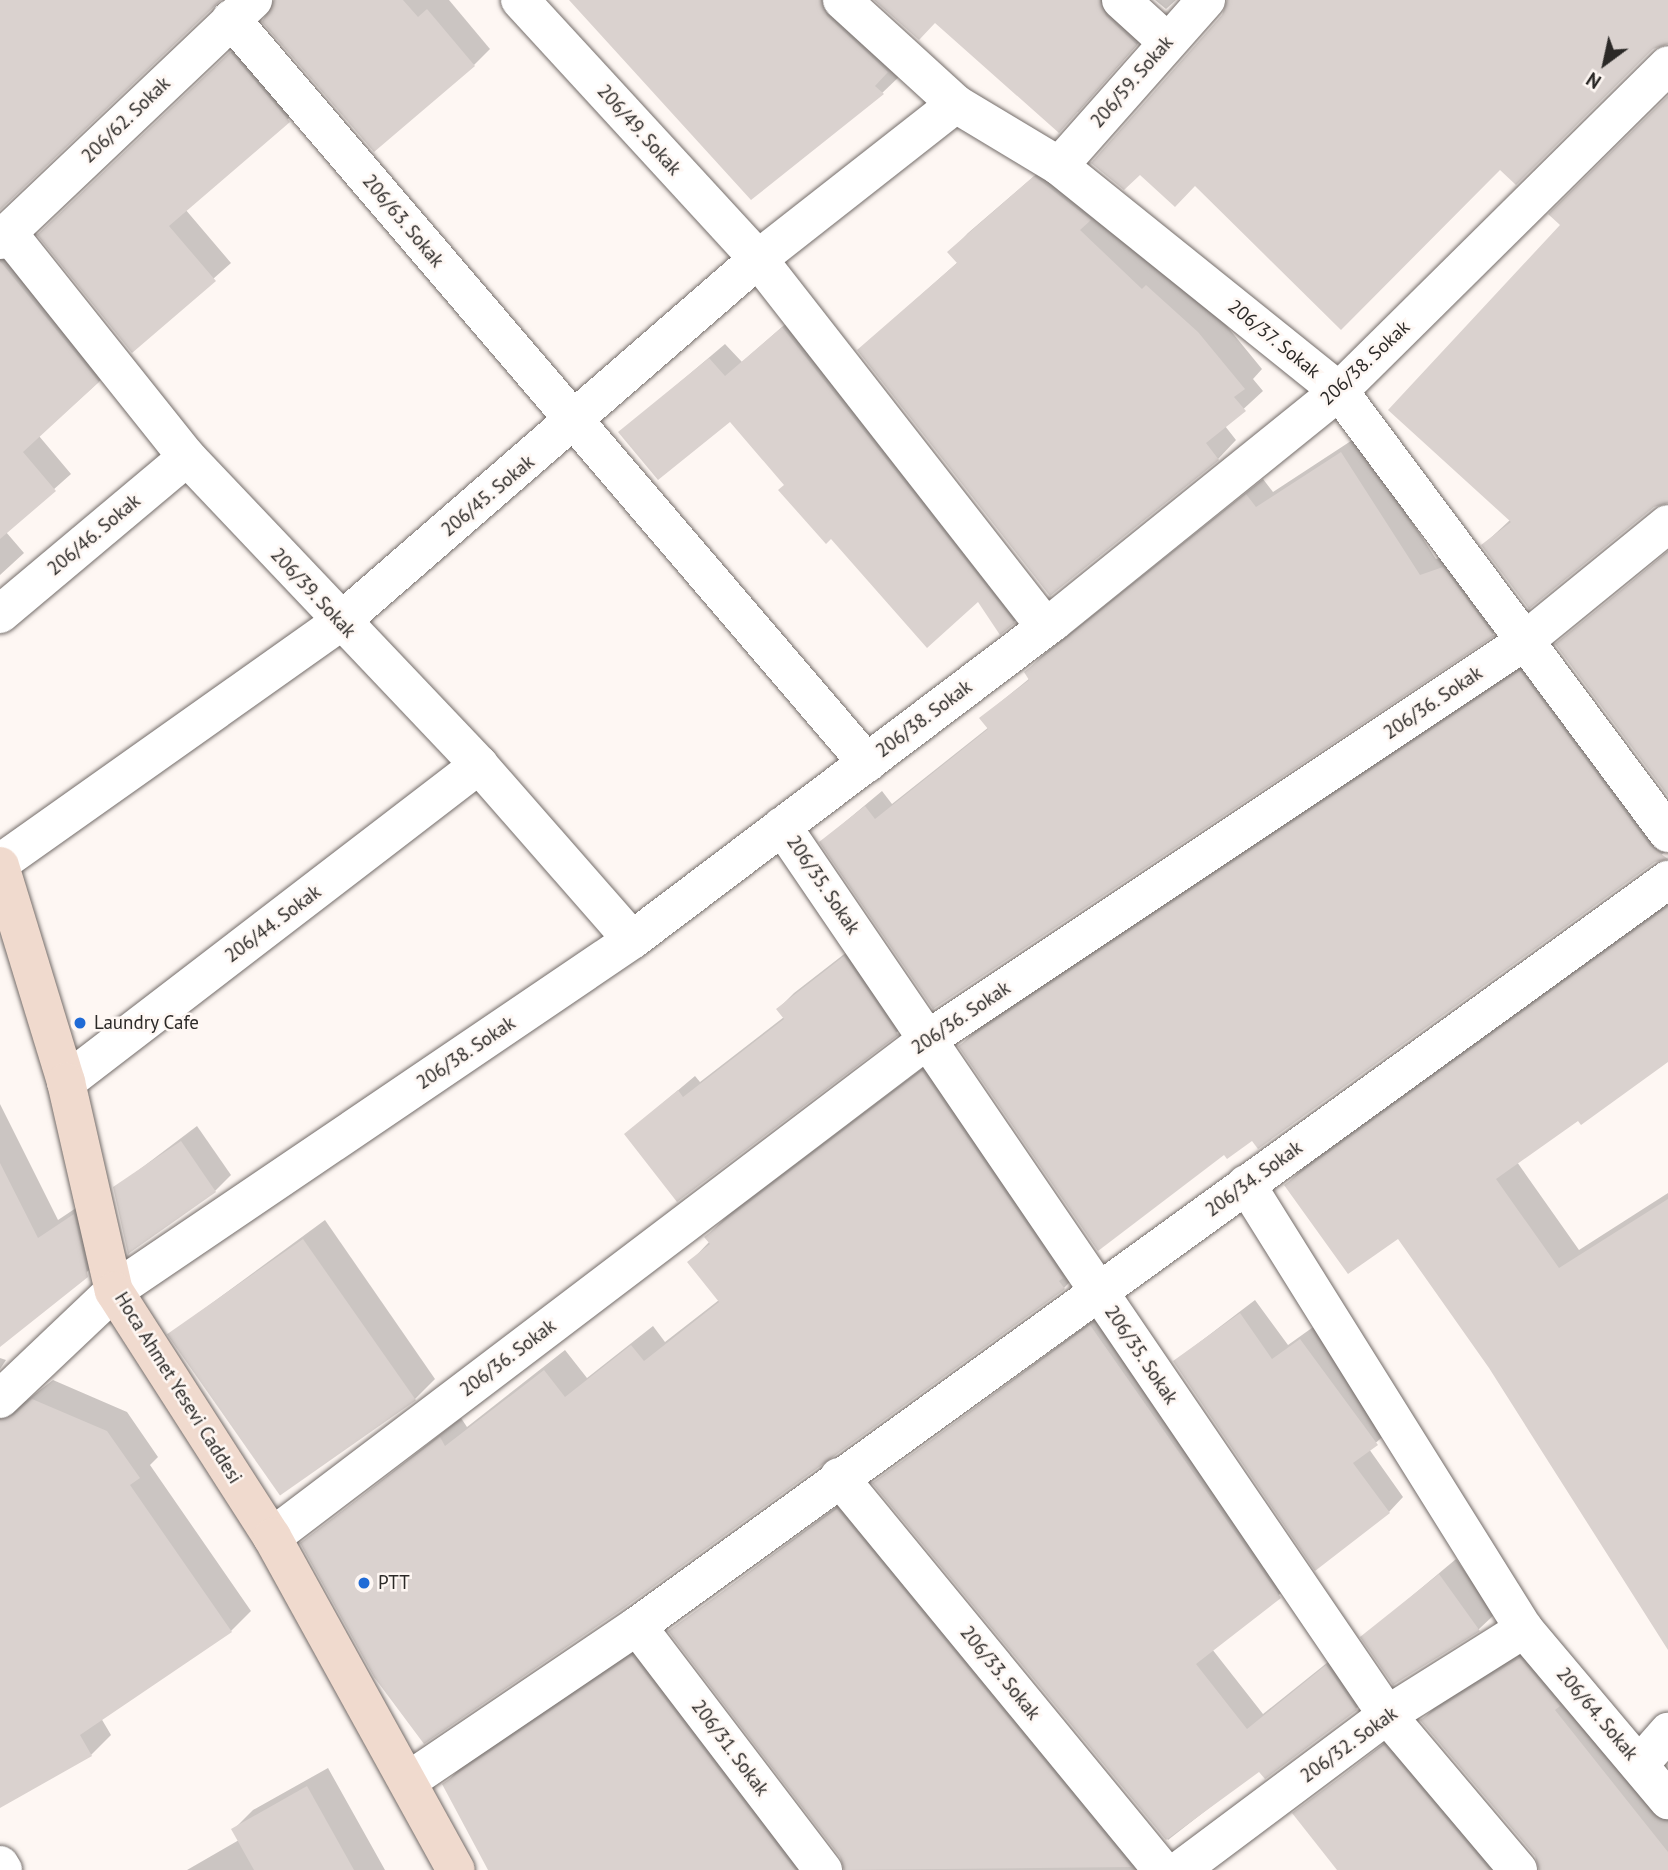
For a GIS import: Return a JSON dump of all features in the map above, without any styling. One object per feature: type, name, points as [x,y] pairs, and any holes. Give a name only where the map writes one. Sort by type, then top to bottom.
[{"type":"main road","name":"Hoca Ahmet Yesevi Caddesi","points":[[0,864],[66,1082],[114,1291],[272,1537],[456,1870]]},
{"type":"street","name":"206/49. Sokak","points":[[520,0],[758,259],[1046,628]]},
{"type":"street","name":"206/37. Sokak","points":[[842,0],[956,104],[1059,166],[1339,391],[1522,643],[1668,834]]},
{"type":"street","points":[[1121,0],[1166,41]]},
{"type":"street","name":"206/59. Sokak","points":[[1059,166],[1166,41],[1206,0]]},
{"type":"street","name":"206/62. Sokak","points":[[4,237],[242,10]]},
{"type":"street","name":"206/63. Sokak","points":[[242,10],[574,423],[867,763]]},
{"type":"street","name":"206/38. Sokak","points":[[0,1399],[114,1291],[632,940],[1046,628],[1339,391],[1668,65]]},
{"type":"street","name":"206/45. Sokak","points":[[0,864],[340,622],[574,423],[758,259],[956,104]]},
{"type":"street","name":"206/39. Sokak","points":[[4,237],[187,457],[340,622],[479,765],[632,940]]},
{"type":"street","name":"206/46. Sokak","points":[[0,614],[187,457]]},
{"type":"street","name":"206/36. Sokak","points":[[272,1537],[927,1040],[1522,643],[1668,524]]},
{"type":"street","name":"206/44. Sokak","points":[[66,1082],[479,765]]},
{"type":"street","name":"206/35. Sokak","points":[[782,826],[1387,1715],[1518,1870]]},
{"type":"street","name":"206/34. Sokak","points":[[408,1781],[636,1626],[1668,880]]},
{"type":"street","name":"206/64. Sokak","points":[[1246,1184],[1524,1629],[1668,1800]]},
{"type":"street","name":"206/33. Sokak","points":[[839,1477],[1162,1870]]},
{"type":"street","name":"206/31. Sokak","points":[[636,1626],[823,1870]]},
{"type":"street","name":"206/32. Sokak","points":[[1180,1870],[1387,1715],[1524,1629]]},
{"type":"street","points":[[1640,1764],[1668,1732]]},
{"type":"street","points":[[0,1865],[3,1870]]},
{"type":"building","points":[[0,0],[221,0],[0,210]]},
{"type":"building","points":[[274,0],[403,0],[418,17],[427,9],[475,66],[374,152],[262,22]]},
{"type":"building","points":[[569,0],[821,0],[827,16],[888,72],[875,86],[884,94],[751,200]]},
{"type":"building","points":[[874,0],[1100,0],[1106,16],[1137,45],[1059,133],[935,23],[919,40]]},
{"type":"building","points":[[1227,0],[1668,0],[1668,44],[1653,49],[1516,185],[1500,170],[1341,330],[1195,186],[1175,207],[1140,175],[1124,190],[1091,163],[1222,15]]},
{"type":"building","points":[[230,52],[290,122],[169,226],[216,281],[132,353],[37,235]]},
{"type":"building","points":[[1668,96],[1668,503],[1654,507],[1529,609],[1481,545],[1511,522],[1388,410],[1560,225],[1548,214]]},
{"type":"building","points":[[1034,176],[1091,220],[1080,230],[1142,289],[1146,285],[1198,332],[1245,389],[1234,397],[1246,411],[1206,443],[1219,460],[1050,596],[857,350],[957,263],[947,252]]},
{"type":"building","points":[[0,261],[99,382],[23,452],[56,491],[0,539]]},
{"type":"building","points":[[782,327],[1015,623],[1000,635],[978,602],[927,648],[831,539],[826,544],[778,490],[784,485],[730,422],[658,480],[618,432],[709,358],[725,376]]},
{"type":"building","points":[[1341,452],[1420,575],[1443,567],[1494,636],[933,1009],[819,842],[865,806],[875,819],[988,729],[979,718],[1029,680],[1024,672],[1246,494],[1256,507]]},
{"type":"building","points":[[1668,552],[1668,796],[1555,644]]},
{"type":"building","points":[[1520,671],[1650,846],[1668,859],[1655,862],[1258,1149],[1252,1141],[1227,1159],[1224,1155],[1098,1251],[958,1046]]},
{"type":"building","points":[[1668,907],[1668,1062],[1581,1125],[1578,1121],[1496,1179],[1559,1268],[1668,1199],[1668,1650],[1489,1368],[1398,1239],[1348,1274],[1284,1185]]},
{"type":"building","points":[[844,956],[898,1035],[677,1202],[624,1134],[678,1090],[683,1097],[784,1019],[776,1009]]},
{"type":"building","points":[[922,1071],[1063,1278],[1059,1281],[1065,1289],[624,1608],[424,1744],[374,1677],[300,1543],[440,1437],[445,1446],[544,1370],[565,1397],[631,1345],[644,1361],[719,1302],[687,1262],[710,1244],[704,1237]]},
{"type":"building","points":[[181,1141],[216,1192],[128,1254],[113,1187]]},
{"type":"building","points":[[0,1163],[38,1238],[74,1214],[88,1277],[0,1347]]},
{"type":"building","points":[[303,1239],[416,1400],[280,1496],[167,1334]]},
{"type":"building","points":[[1240,1313],[1272,1359],[1300,1339],[1378,1445],[1353,1463],[1390,1513],[1315,1571],[1173,1361]]},
{"type":"building","points":[[1090,1325],[1281,1598],[1196,1664],[1247,1729],[1326,1665],[1357,1710],[1265,1779],[1259,1772],[1166,1840],[872,1483]]},
{"type":"building","points":[[32,1399],[107,1431],[140,1478],[130,1485],[232,1632],[80,1735],[92,1756],[0,1808],[0,1420],[14,1415]]},
{"type":"building","points":[[837,1509],[1131,1867],[844,1870],[840,1857],[668,1631]]},
{"type":"building","points":[[1439,1574],[1480,1631],[1393,1685],[1360,1637]]},
{"type":"building","points":[[632,1656],[795,1870],[488,1870],[442,1784]]},
{"type":"building","points":[[1520,1658],[1560,1706],[1555,1710],[1668,1852],[1668,1870],[1539,1870],[1535,1856],[1420,1720]]},
{"type":"building","points":[[1384,1745],[1489,1870],[1337,1870],[1292,1813]]},
{"type":"building","points":[[307,1786],[354,1870],[254,1870],[231,1829]]},
{"type":"place","name":"Laundry Cafe","points":[[80,1023]]},
{"type":"place","name":"PTT","points":[[364,1583]]}]
